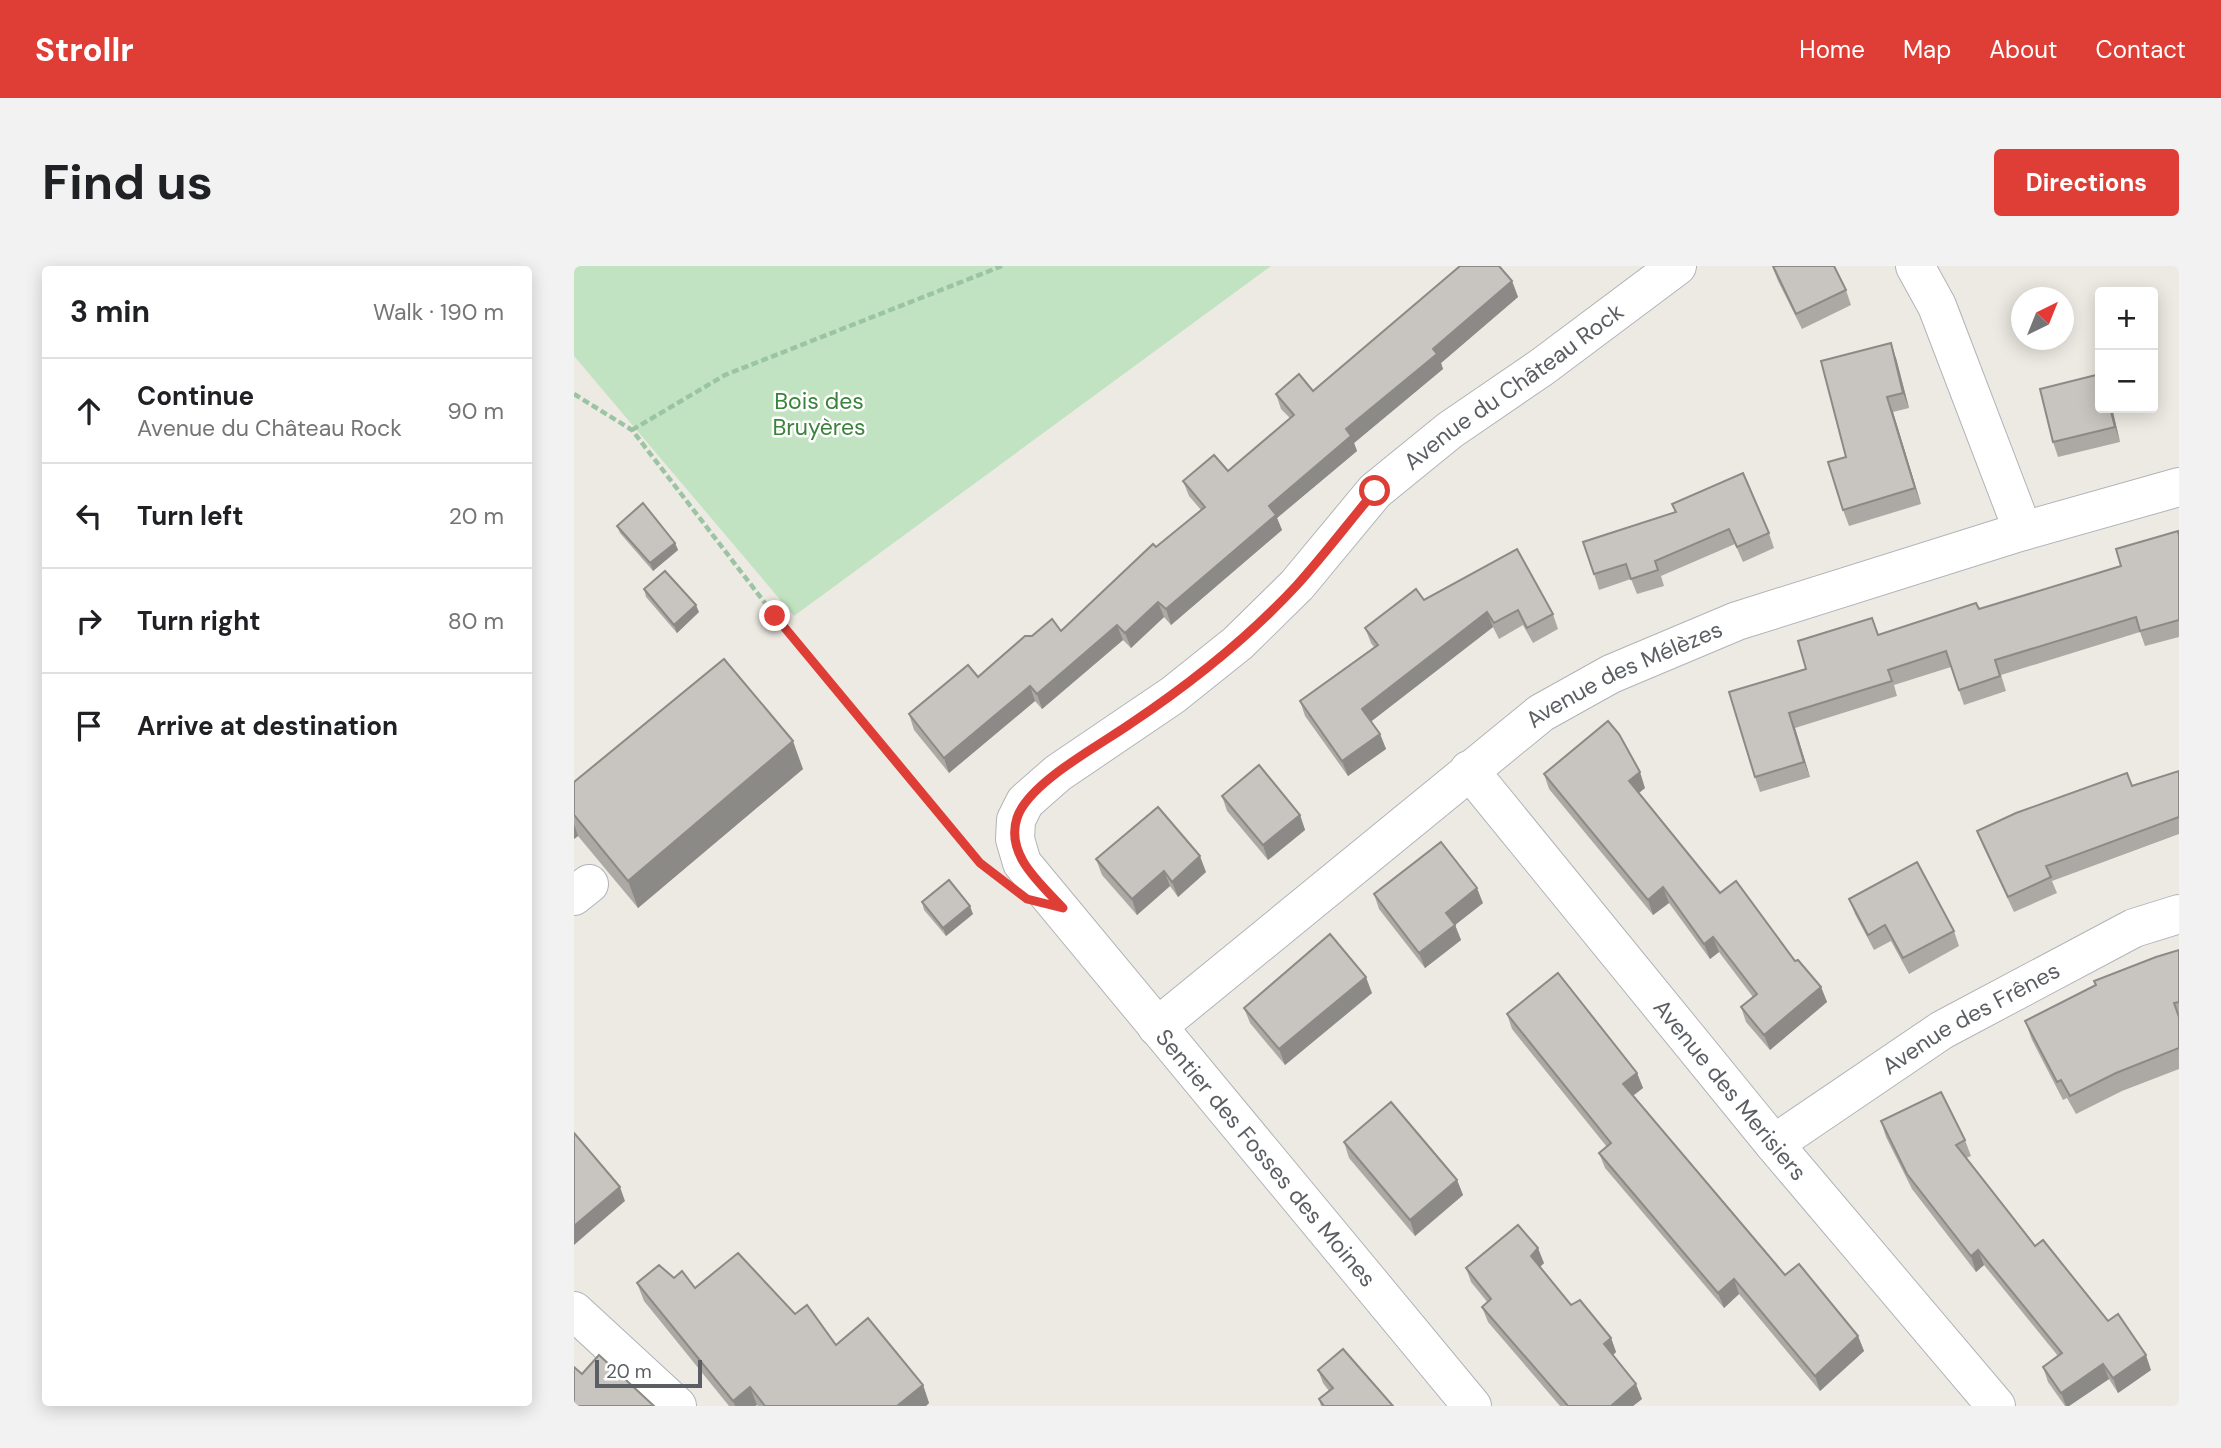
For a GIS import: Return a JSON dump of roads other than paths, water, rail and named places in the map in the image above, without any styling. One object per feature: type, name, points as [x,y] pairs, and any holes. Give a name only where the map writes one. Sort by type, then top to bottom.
[{"type":"street","name":"Avenue du Château Rock","points":[[1016,820],[1025,803],[1058,774],[1173,695],[1238,643],[1297,585],[1375,491],[1450,430],[1542,367],[1677,266]]},
{"type":"street","points":[[1915,266],[1937,306],[2023,531]]},
{"type":"street","name":"Avenue des Mélèzes","points":[[1157,1027],[1541,713],[1611,674],[1737,621],[2023,531],[2179,487]]},
{"type":"street","name":"Avenue des Merisiers","points":[[1469,771],[1774,1144],[1996,1406]]},
{"type":"street","name":"Sentier des Fosses des Moines","points":[[1016,820],[1016,839],[1022,863],[1472,1406]]},
{"type":"street","name":"Avenue des Frênes","points":[[1774,1144],[1942,1030],[2134,928],[2179,914]]},
{"type":"street","points":[[574,1311],[677,1406]]},
{"type":"park label","name":"Bois des Bruyères","points":[[819,414]]}]
